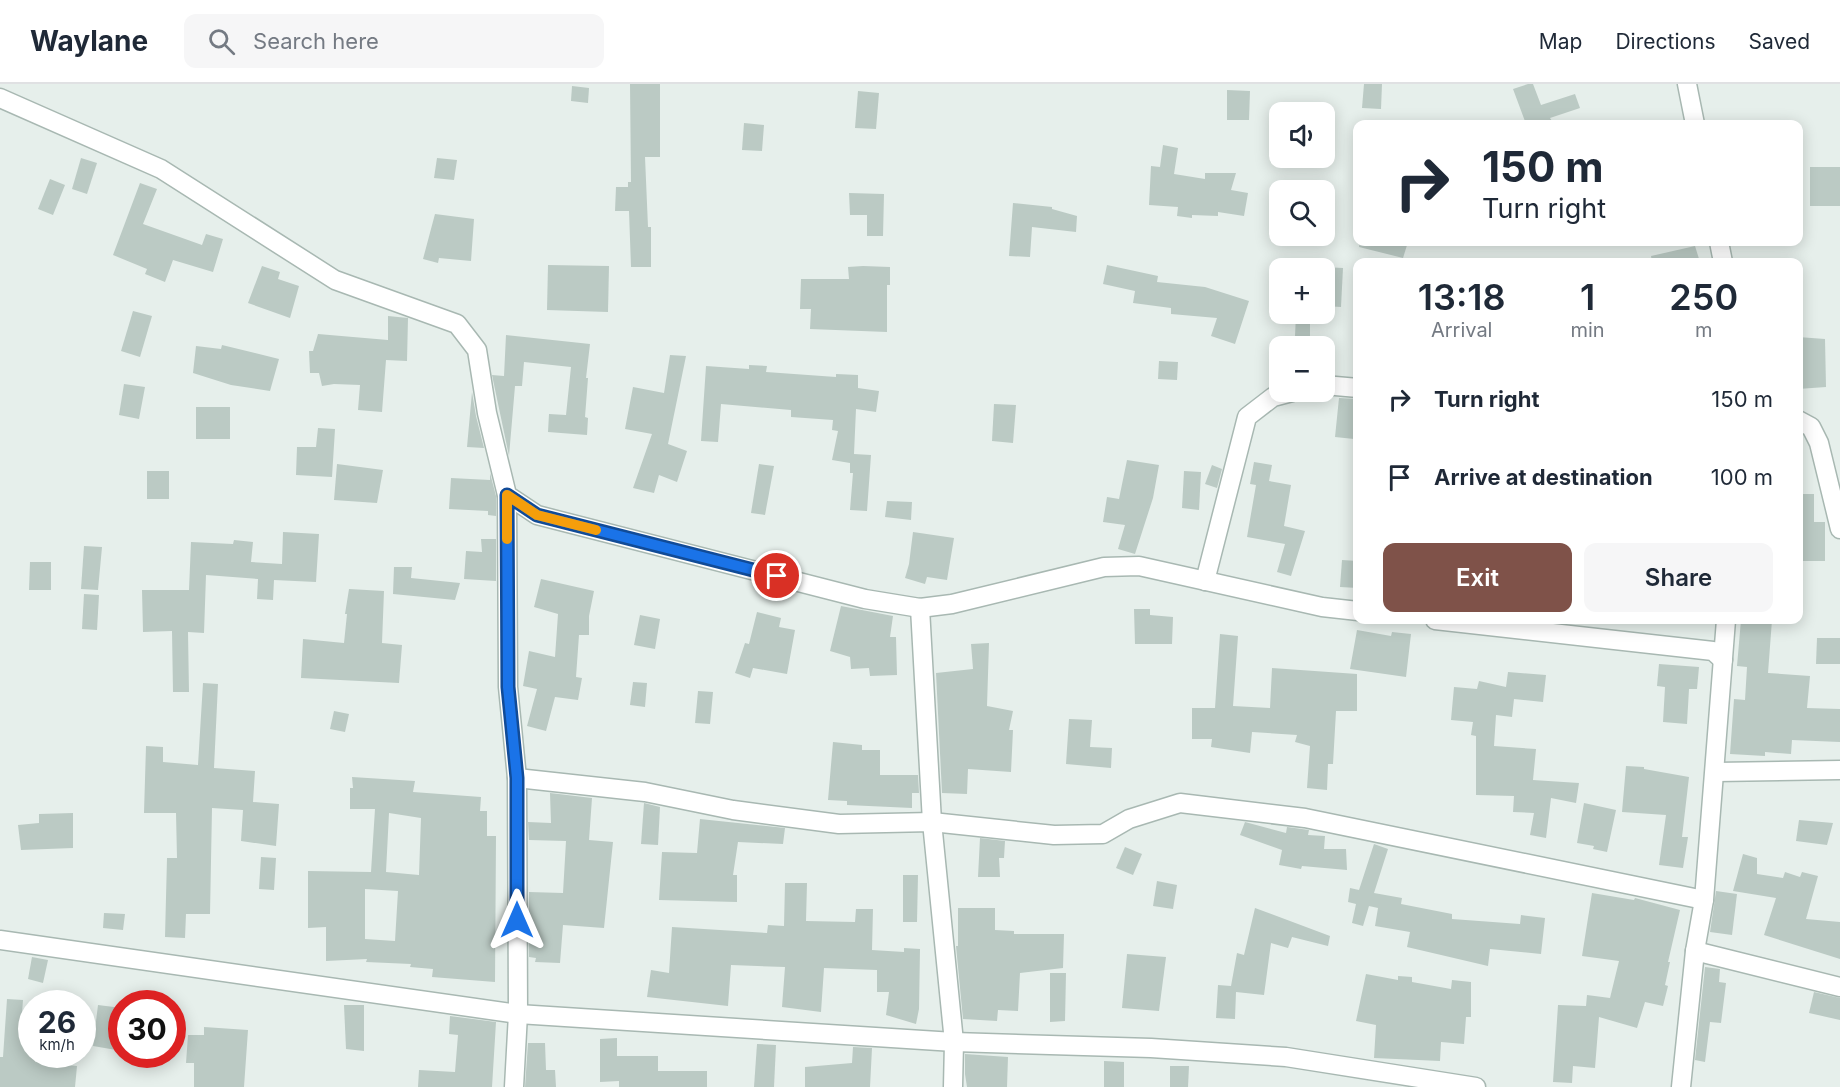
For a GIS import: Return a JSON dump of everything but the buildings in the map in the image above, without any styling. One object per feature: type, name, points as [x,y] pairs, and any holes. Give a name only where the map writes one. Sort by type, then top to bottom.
[{"type":"street","points":[[1687,84],[1694,120]]},
{"type":"street","points":[[0,98],[161,169],[334,280],[457,324],[477,350],[487,413],[507,495],[508,687],[517,778],[518,1014],[514,1087]]},
{"type":"street","points":[[1335,386],[1353,388]]},
{"type":"street","points":[[1206,581],[1247,417],[1269,400]]},
{"type":"street","points":[[1803,423],[1811,428],[1819,443],[1840,529]]},
{"type":"street","points":[[507,495],[537,515],[865,599],[920,608],[952,604],[1104,567],[1139,566],[1322,607],[1353,610]]},
{"type":"street","points":[[920,608],[932,822],[954,1042],[953,1087]]},
{"type":"street","points":[[1471,624],[1713,651],[1724,660]]},
{"type":"street","points":[[1681,1087],[1695,951],[1704,900],[1716,772],[1726,624]]},
{"type":"street","points":[[1716,772],[1840,770]]},
{"type":"street","points":[[517,778],[645,792],[733,810],[838,824],[932,822],[1054,835],[1102,834],[1129,819],[1180,803],[1305,818],[1704,900]]},
{"type":"street","points":[[0,940],[518,1014],[954,1042],[1151,1048],[1287,1057],[1416,1082],[1476,1087]]},
{"type":"street","points":[[1695,951],[1840,987]]},
{"type":"slow traffic","points":[[507,539],[507,495],[537,515],[596,530]]},
{"type":"route","points":[[517,920],[517,778],[508,687],[507,495],[537,515],[777,576]]}]
